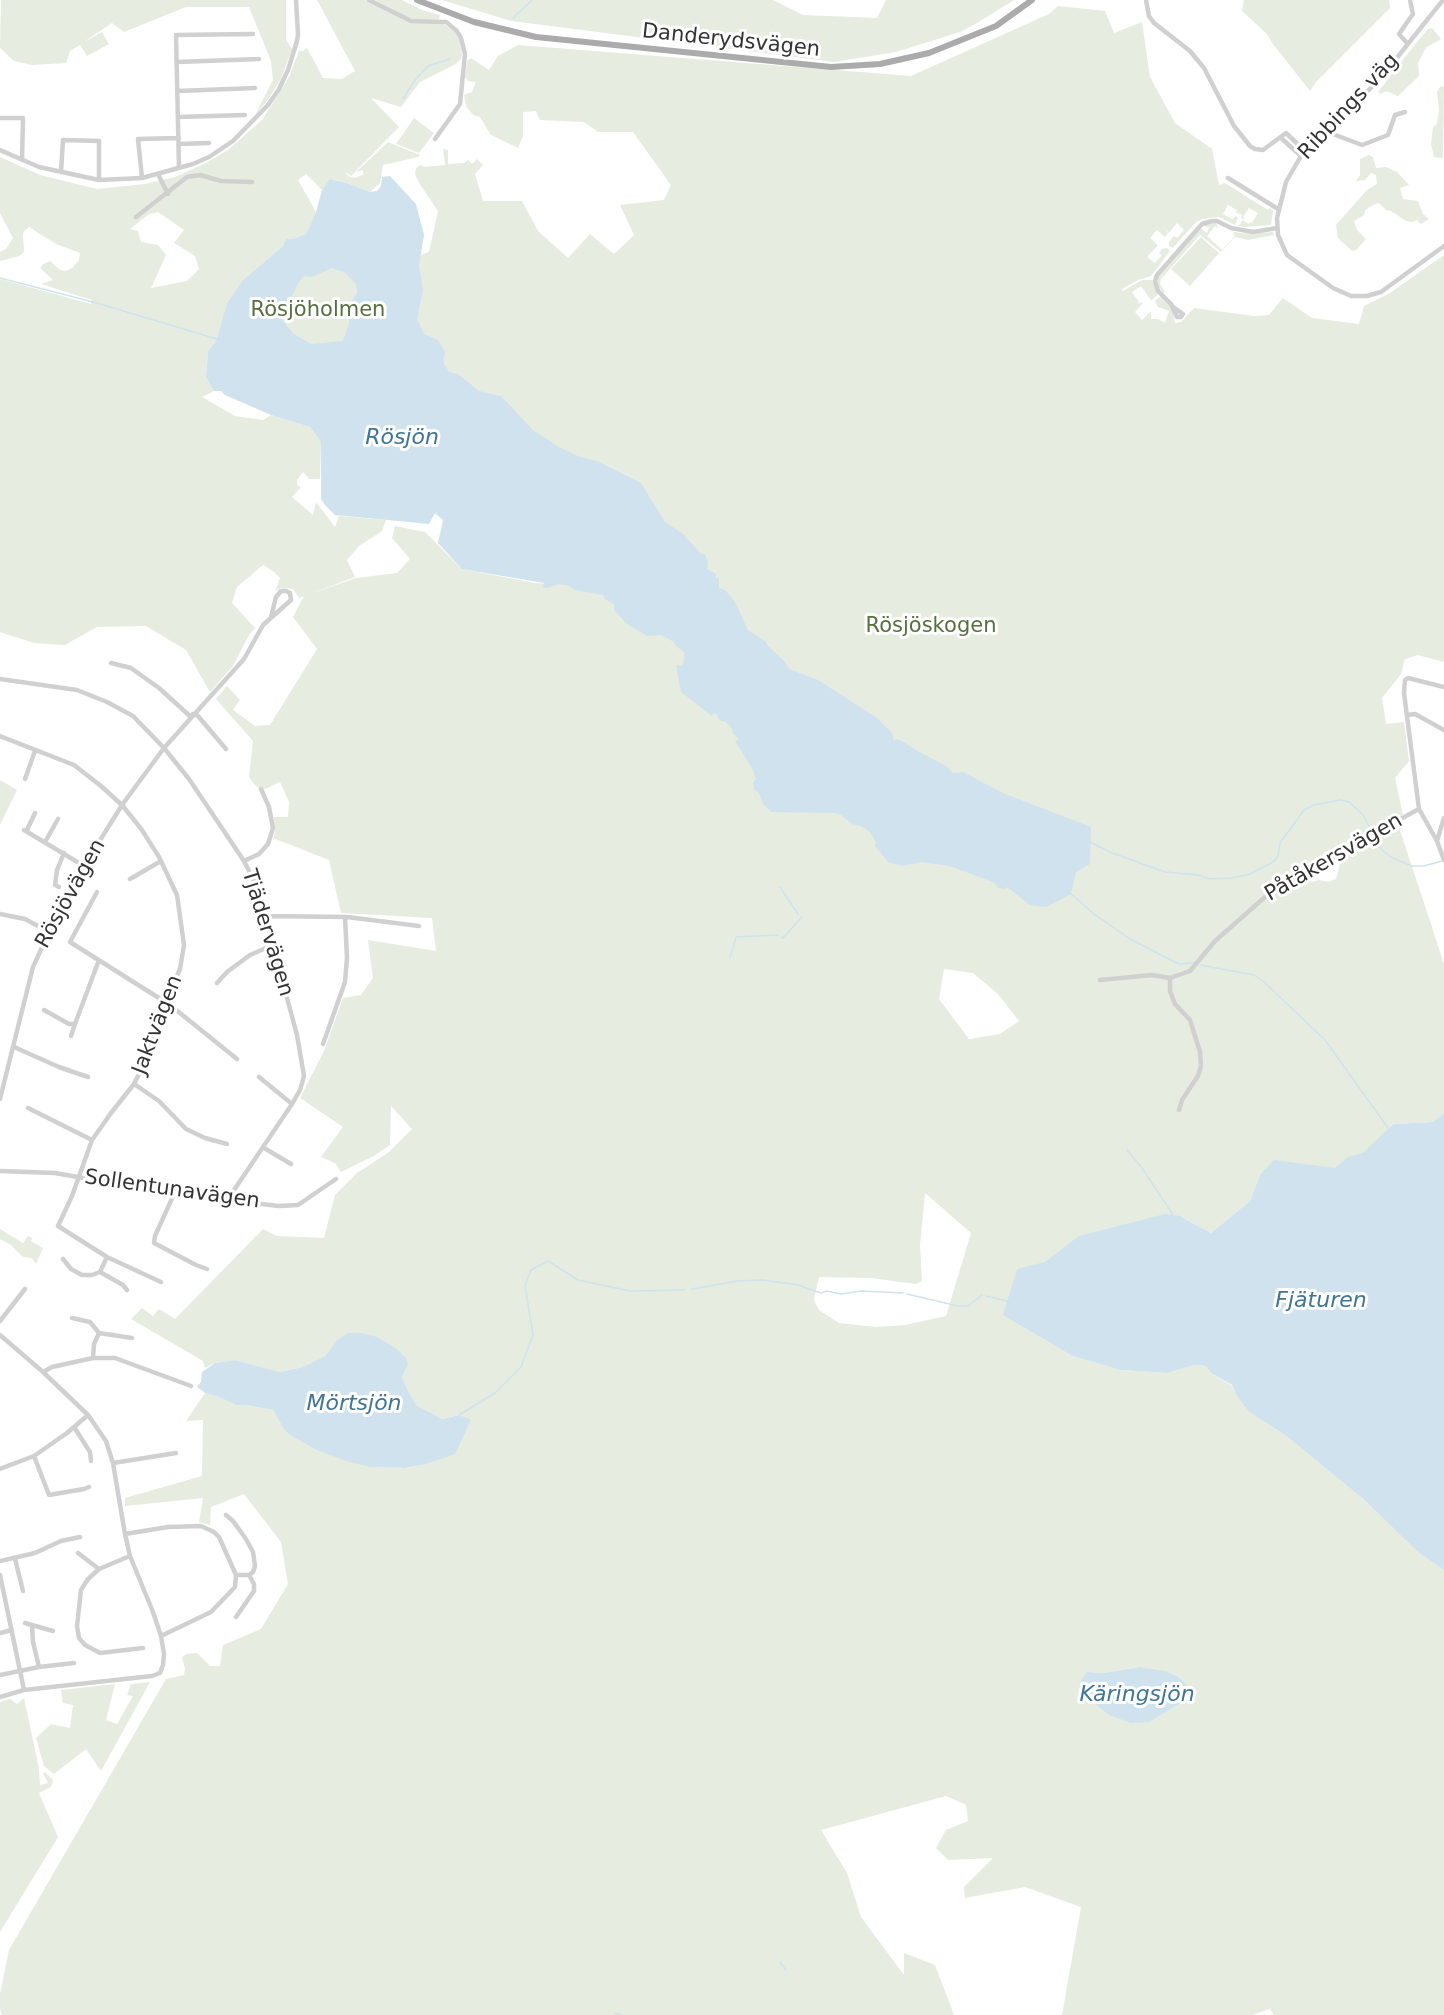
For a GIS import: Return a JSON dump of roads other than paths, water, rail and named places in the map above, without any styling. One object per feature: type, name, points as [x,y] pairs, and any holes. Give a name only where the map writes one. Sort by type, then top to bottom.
[{"type":"main road","name":"Danderydsvägen","points":[[417,0],[474,22],[536,37],[831,67],[880,64],[929,53],[996,26],[1032,0]]},
{"type":"street","points":[[0,150],[39,167],[99,180],[142,178],[208,157],[232,141],[268,105],[288,70],[294,56],[298,34],[296,0]]},
{"type":"street","points":[[369,0],[411,21],[446,22],[457,31],[461,38],[465,54],[460,104],[435,139]]},
{"type":"street","points":[[1146,0],[1149,16],[1154,23],[1190,51],[1204,68],[1234,126],[1250,146],[1263,150],[1281,138],[1303,153]]},
{"type":"street","points":[[1407,44],[1399,34],[1413,14],[1410,0]]},
{"type":"street","name":"Ribbings väg","points":[[1443,0],[1380,79],[1303,153],[1286,182],[1278,209],[1277,228],[1281,244],[1287,255],[1333,288],[1351,296],[1367,296],[1381,291],[1444,246]]},
{"type":"street","points":[[179,168],[176,35],[253,34]]},
{"type":"street","points":[[177,62],[259,59]]},
{"type":"street","points":[[178,91],[255,88]]},
{"type":"street","points":[[1325,131],[1362,145],[1388,135],[1395,115],[1405,112]]},
{"type":"street","points":[[178,117],[245,115]]},
{"type":"street","points":[[0,118],[23,118],[22,160]]},
{"type":"street","points":[[142,178],[138,139],[209,142]]},
{"type":"street","points":[[61,172],[63,140],[99,141],[99,180]]},
{"type":"street","points":[[158,174],[168,194]]},
{"type":"street","points":[[136,218],[187,177],[200,175],[221,181],[252,182]]},
{"type":"street","points":[[1228,178],[1278,209]]},
{"type":"street","points":[[1173,307],[1158,291],[1155,285],[1156,275],[1202,224],[1207,221],[1217,221],[1231,228],[1253,232],[1277,228]]},
{"type":"street","name":"Rösjövägen","points":[[0,1099],[33,967],[48,932],[84,866],[122,805],[165,748],[244,659],[263,625],[291,600],[290,593],[281,591],[276,597],[271,617]]},
{"type":"street","points":[[111,663],[131,668],[192,715],[198,716],[226,749]]},
{"type":"street","points":[[1444,687],[1408,678],[1405,680],[1404,693],[1419,809],[1437,841],[1444,860]]},
{"type":"street","name":"Tjädervägen","points":[[0,679],[77,690],[133,716],[165,748],[189,779],[244,861],[257,887],[297,1035],[304,1076],[300,1090],[292,1104],[228,1199]]},
{"type":"street","points":[[1407,715],[1415,714],[1444,730]]},
{"type":"street","name":"Jaktvägen","points":[[0,736],[74,765],[101,786],[122,805],[142,830],[161,861],[177,896],[184,945],[180,969],[140,1072],[134,1084],[92,1140],[58,1226],[107,1257]]},
{"type":"street","points":[[25,779],[35,751]]},
{"type":"street","points":[[244,861],[259,854],[268,844],[273,828],[269,807],[261,789]]},
{"type":"street","name":"Påtåkersvägen","points":[[1170,978],[1193,969],[1215,941],[1265,897],[1286,887],[1310,869],[1349,853],[1419,809]]},
{"type":"street","points":[[35,813],[25,830],[84,866]]},
{"type":"street","points":[[1437,841],[1444,818]]},
{"type":"street","points":[[45,842],[58,819]]},
{"type":"street","points":[[1437,841],[1444,840]]},
{"type":"street","points":[[59,887],[55,885],[57,870],[64,853]]},
{"type":"street","points":[[130,879],[161,861]]},
{"type":"street","points":[[98,892],[70,942],[165,1003],[237,1059]]},
{"type":"street","points":[[0,914],[25,919],[48,932]]},
{"type":"street","points":[[266,916],[345,917],[419,926]]},
{"type":"street","points":[[323,1044],[345,982],[347,958],[345,917]]},
{"type":"street","points":[[217,983],[226,972],[250,954],[273,945]]},
{"type":"street","points":[[71,1036],[99,960]]},
{"type":"street","points":[[1100,980],[1152,975],[1170,978],[1170,991],[1175,1004],[1190,1020],[1200,1052],[1201,1066],[1179,1110]]},
{"type":"street","points":[[44,1010],[69,1024],[75,1024]]},
{"type":"street","points":[[14,1047],[88,1077]]},
{"type":"street","points":[[259,1077],[292,1104]]},
{"type":"street","points":[[134,1084],[159,1101],[186,1129],[205,1138],[227,1144]]},
{"type":"street","points":[[28,1108],[92,1140]]},
{"type":"street","points":[[264,1148],[291,1164]]},
{"type":"street","name":"Sollentunavägen","points":[[0,1171],[55,1173],[174,1194],[279,1206],[298,1205],[336,1179]]},
{"type":"street","points":[[174,1194],[154,1243],[207,1269]]},
{"type":"street","points":[[63,1259],[66,1265],[82,1275],[92,1275],[100,1272],[107,1257],[161,1282]]},
{"type":"street","points":[[100,1272],[123,1285],[127,1290]]},
{"type":"street","points":[[0,1321],[26,1289]]},
{"type":"street","points":[[72,1318],[90,1323],[99,1333],[132,1338]]},
{"type":"street","points":[[93,1358],[93,1350],[99,1333]]},
{"type":"street","points":[[0,1335],[88,1415],[106,1441],[113,1463],[124,1534],[130,1556],[161,1636],[164,1654],[160,1673],[152,1676],[24,1690],[0,1697]]},
{"type":"street","points":[[43,1372],[52,1367],[93,1358],[115,1358],[191,1386]]},
{"type":"street","points":[[0,1469],[34,1456],[74,1428],[88,1415]]},
{"type":"street","points":[[74,1428],[90,1452],[90,1461]]},
{"type":"street","points":[[113,1463],[177,1453]]},
{"type":"street","points":[[34,1456],[49,1496],[84,1490],[89,1487]]},
{"type":"street","points":[[226,1515],[233,1521],[253,1552],[255,1566],[253,1572],[249,1575],[236,1575]]},
{"type":"street","points":[[124,1534],[168,1527],[201,1526],[219,1537],[236,1575],[235,1587],[211,1612],[161,1636]]},
{"type":"street","points":[[0,1561],[34,1553],[61,1541],[80,1537]]},
{"type":"street","points":[[78,1552],[99,1569]]},
{"type":"street","points":[[130,1556],[99,1569],[88,1579],[81,1590],[77,1626],[79,1638],[85,1645],[100,1653],[143,1648]]},
{"type":"street","points":[[15,1558],[23,1591]]},
{"type":"street","points":[[0,1575],[24,1690]]},
{"type":"street","points":[[236,1617],[255,1591],[249,1575]]},
{"type":"street","points":[[26,1623],[53,1631]]},
{"type":"street","points":[[33,1626],[33,1642],[39,1666]]},
{"type":"street","points":[[0,1633],[12,1630]]},
{"type":"street","points":[[0,1674],[39,1666],[74,1663]]},
{"type":"water","name":"Rösjön","points":[[390,176],[416,204],[424,235],[419,266],[423,290],[417,319],[424,334],[438,340],[445,352],[443,362],[449,372],[458,374],[479,391],[501,396],[533,430],[559,447],[580,457],[597,461],[641,483],[665,522],[683,534],[701,554],[705,554],[708,562],[707,569],[719,578],[719,588],[725,590],[735,602],[748,630],[766,642],[789,669],[818,680],[877,718],[892,733],[894,741],[896,739],[902,741],[946,766],[953,773],[963,772],[1003,793],[1091,827],[1090,864],[1076,872],[1071,894],[1046,907],[1030,905],[1007,887],[998,888],[995,883],[950,866],[921,862],[902,866],[888,862],[875,846],[876,842],[870,832],[861,826],[852,824],[841,815],[771,812],[763,804],[759,793],[754,790],[753,783],[756,779],[752,768],[735,741],[739,739],[732,732],[733,730],[726,722],[719,720],[717,714],[713,713],[712,716],[681,692],[676,665],[682,666],[684,652],[674,642],[661,635],[647,636],[627,624],[614,610],[614,604],[605,599],[603,595],[575,590],[567,585],[558,584],[543,588],[544,583],[462,569],[438,543],[443,520],[435,513],[429,524],[335,515],[321,499],[321,442],[310,427],[271,415],[225,395],[221,391],[214,391],[206,377],[208,351],[216,341],[227,303],[243,280],[283,246],[286,239],[306,234],[316,212],[322,190],[330,179],[370,192],[377,191],[381,186],[382,177]],"holes":[[[332,268],[344,272],[356,284],[357,293],[350,304],[349,323],[343,341],[311,344],[294,334],[281,318],[299,282],[304,276],[312,277]]]},
{"type":"water","name":"Fjäturen","points":[[1444,1113],[1444,1570],[1419,1553],[1362,1498],[1285,1435],[1249,1412],[1236,1395],[1232,1385],[1211,1373],[1206,1366],[1194,1365],[1168,1373],[1120,1370],[1073,1356],[1003,1315],[1017,1269],[1045,1262],[1079,1236],[1165,1214],[1180,1216],[1211,1233],[1250,1201],[1260,1175],[1274,1160],[1335,1168],[1348,1157],[1363,1153],[1393,1124],[1433,1122]]},
{"type":"water","name":"Mörtsjön","points":[[348,1333],[377,1337],[397,1349],[406,1358],[408,1365],[402,1377],[417,1406],[442,1419],[459,1415],[471,1420],[455,1454],[405,1468],[371,1467],[349,1462],[317,1450],[290,1435],[283,1428],[273,1410],[236,1405],[205,1393],[197,1387],[201,1382],[202,1372],[215,1363],[235,1360],[280,1372],[303,1367],[325,1356],[337,1340]]},
{"type":"water","name":"Käringsjön","points":[[1139,1667],[1165,1671],[1178,1677],[1187,1685],[1189,1693],[1185,1700],[1149,1722],[1131,1723],[1109,1715],[1087,1697],[1081,1680],[1087,1672],[1104,1673]]},
{"type":"waterway","points":[[513,18],[532,0]]},
{"type":"waterway","points":[[403,99],[415,80],[428,66],[450,59]]},
{"type":"waterway","points":[[0,278],[97,303],[217,339]]},
{"type":"waterway","points":[[1090,842],[1112,853],[1165,872],[1198,875],[1209,879],[1232,878],[1250,874],[1273,862],[1278,856],[1280,843],[1304,810],[1314,805],[1340,800],[1349,802],[1363,815],[1382,850],[1391,857],[1412,866],[1424,866],[1442,861]]},
{"type":"waterway","points":[[780,887],[798,914]]},
{"type":"waterway","points":[[1071,894],[1094,914],[1130,939],[1179,964],[1194,963]]},
{"type":"waterway","points":[[781,937],[783,938],[802,917]]},
{"type":"waterway","points":[[733,948],[736,937],[778,935]]},
{"type":"waterway","points":[[730,958],[732,950]]},
{"type":"waterway","points":[[1200,965],[1254,975],[1263,981],[1325,1040],[1388,1128]]},
{"type":"waterway","points":[[1127,1150],[1142,1168],[1173,1215]]},
{"type":"waterway","points":[[459,1415],[495,1393],[521,1367],[533,1335],[525,1286],[531,1270],[548,1261],[578,1280],[630,1291],[685,1290]]},
{"type":"waterway","points":[[692,1289],[738,1281],[763,1280],[798,1285],[821,1293],[827,1291],[841,1294],[861,1291],[903,1293]]},
{"type":"waterway","points":[[907,1294],[958,1306],[968,1306],[982,1295]]},
{"type":"waterway","points":[[986,1296],[1007,1301]]},
{"type":"waterway","points":[[780,1962],[786,1970]]},
{"type":"waterway","points":[[615,2013],[622,2015]]},
{"type":"park label","name":"Rösjöholmen","points":[[318,311]]},
{"type":"park label","name":"Rösjöskogen","points":[[931,627]]}]
